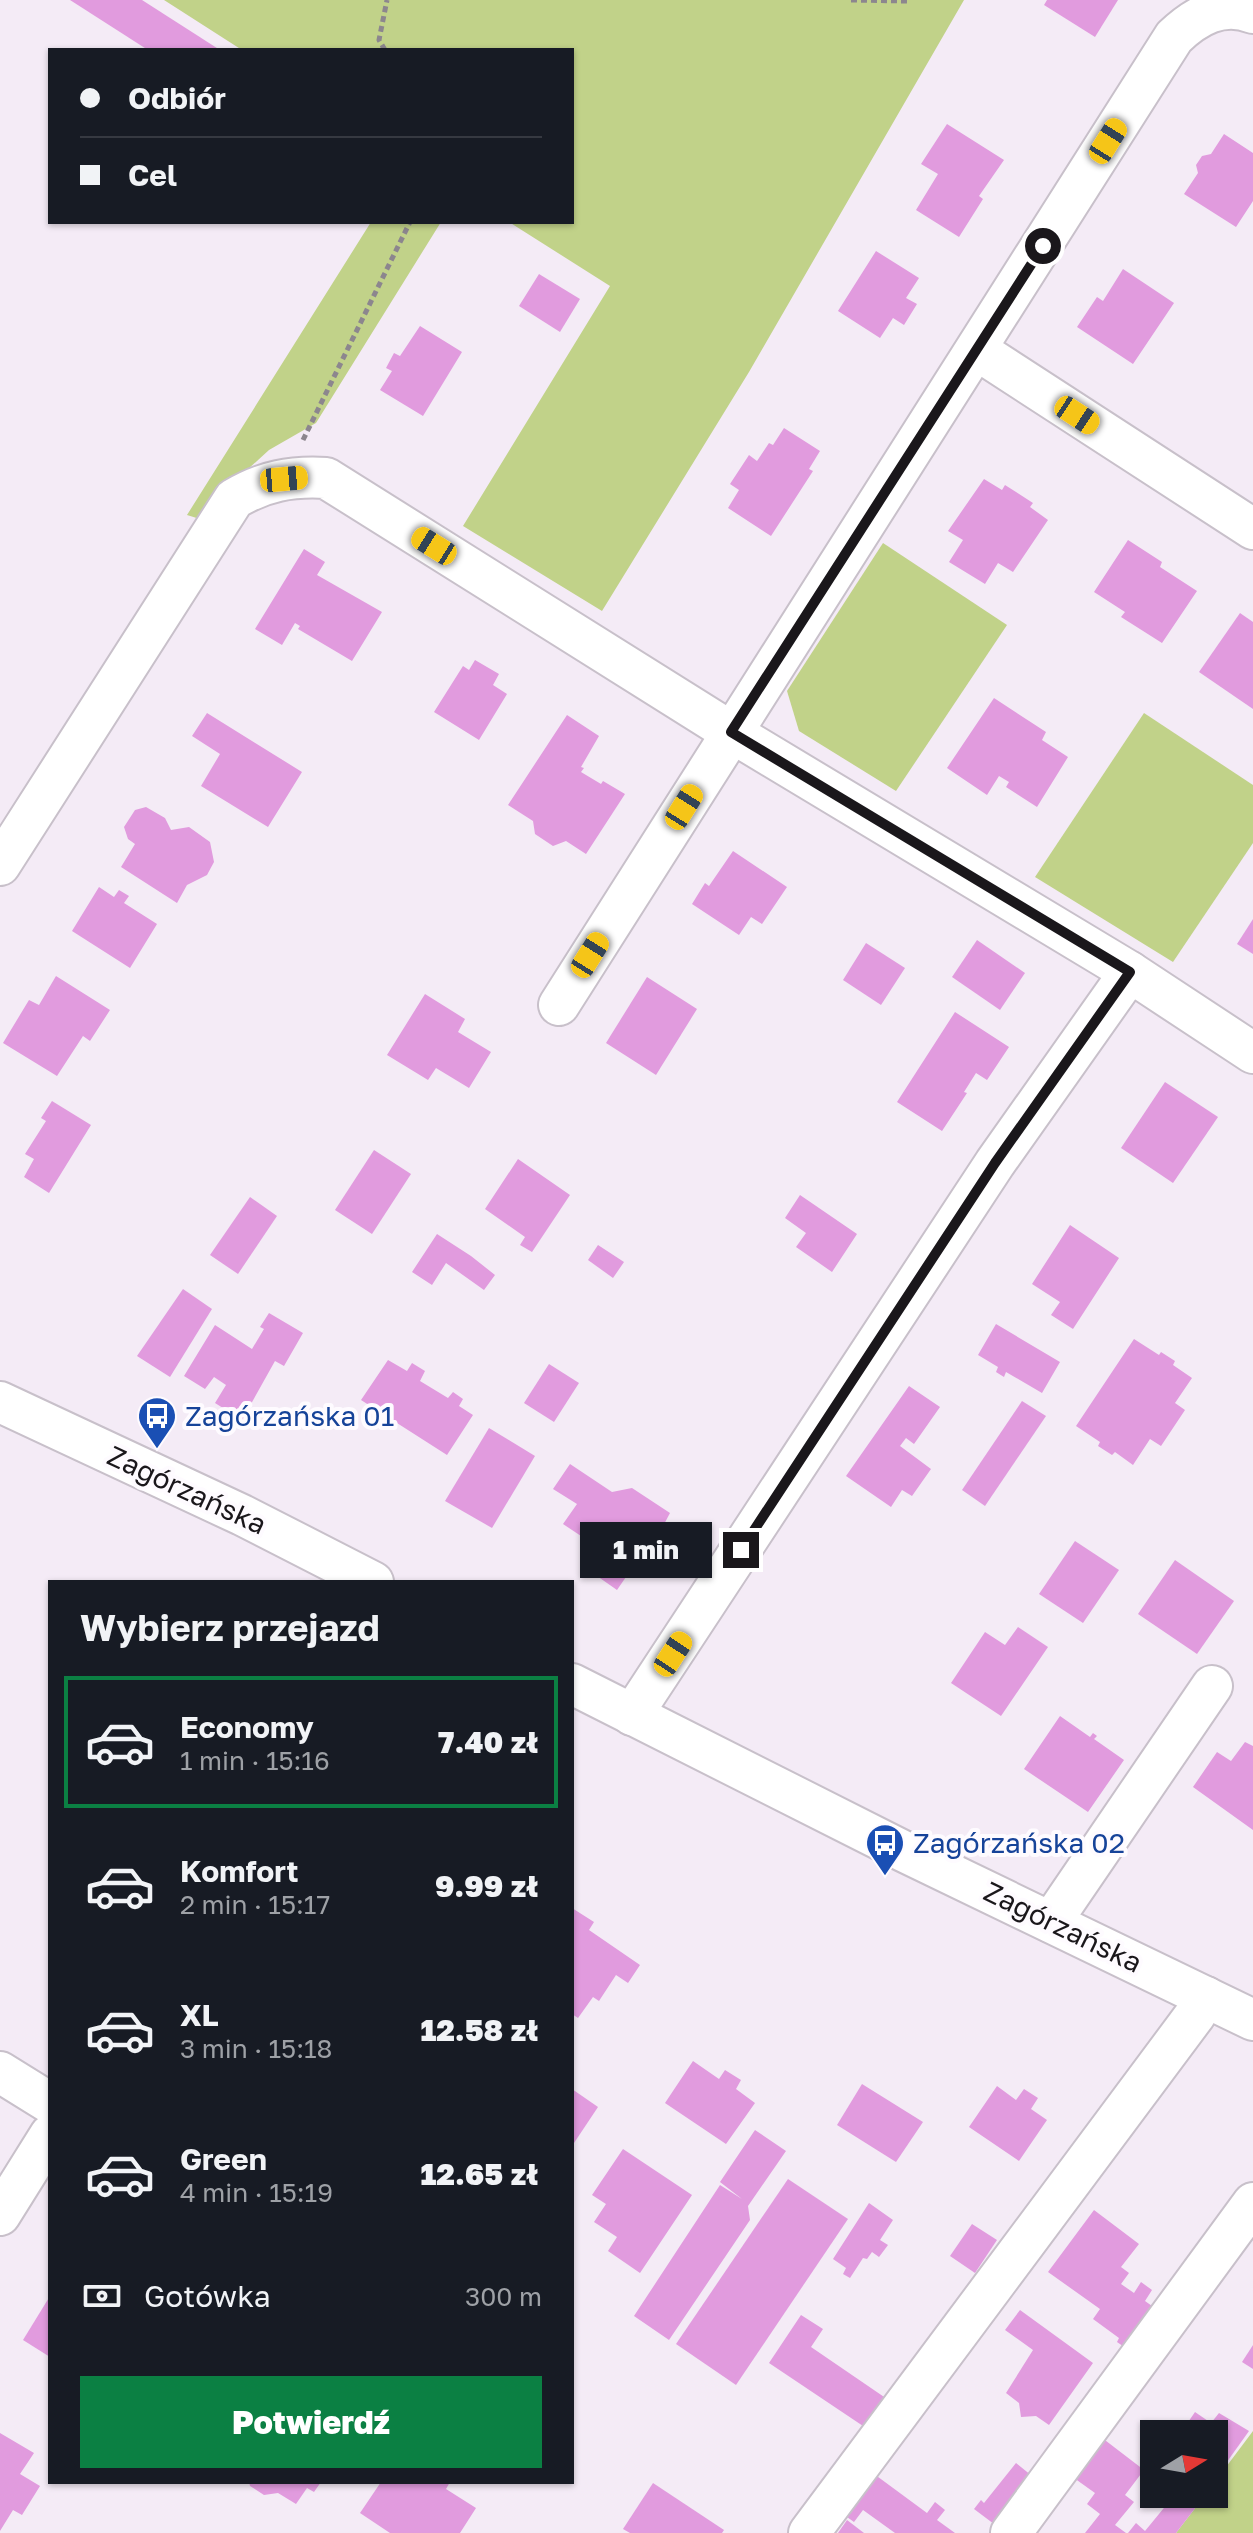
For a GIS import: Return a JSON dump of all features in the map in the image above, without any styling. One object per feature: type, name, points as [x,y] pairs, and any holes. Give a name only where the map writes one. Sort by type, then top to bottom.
[{"type":"street","points":[[559,1005],[1174,37],[1191,21],[1216,10],[1230,7],[1252,12]]},
{"type":"street","points":[[977,350],[1253,529]]},
{"type":"street","points":[[0,865],[234,499],[255,486],[284,479],[326,478],[731,732],[1130,972],[1253,1053]]},
{"type":"street","points":[[632,1715],[995,1163],[1130,972]]},
{"type":"street","name":"Zagórzańska","points":[[0,1402],[242,1515],[369,1580]]},
{"type":"street","name":"Zagórzańska","points":[[574,1685],[1253,2020]]},
{"type":"street","points":[[1051,1922],[1212,1686]]},
{"type":"street","points":[[809,2533],[1206,1997]]},
{"type":"street","points":[[0,2072],[48,2102]]},
{"type":"street","points":[[0,2215],[48,2138]]},
{"type":"street","points":[[1011,2533],[1253,2203]]},
{"type":"path","points":[[384,48],[379,40],[387,0]]},
{"type":"path","points":[[851,0],[907,1]]},
{"type":"path","points":[[284,479],[409,224]]},
{"type":"green space","points":[[164,0],[964,0],[749,372],[602,611],[463,526],[610,286],[512,224],[574,224],[574,48],[239,48]]},
{"type":"green space","points":[[370,224],[440,224],[316,423],[269,450],[223,492],[203,520],[187,515]]},
{"type":"green space","points":[[883,543],[1007,625],[896,791],[799,731],[787,691]]},
{"type":"green space","points":[[1144,713],[1253,785],[1253,843],[1173,962],[1035,877]]},
{"type":"green space","points":[[1253,2431],[1253,2533],[1176,2533],[1195,2508],[1228,2508],[1228,2464]]},
{"type":"building","points":[[70,0],[142,0],[217,48],[145,48]]},
{"type":"building","points":[[1047,0],[1118,0],[1095,37],[1044,5]]},
{"type":"building","points":[[947,124],[1004,160],[979,196],[983,199],[959,237],[916,210],[938,174],[921,164]]},
{"type":"building","points":[[1224,134],[1253,153],[1253,201],[1236,227],[1184,194],[1198,173],[1196,165],[1202,156],[1211,154]]},
{"type":"building","points":[[876,251],[919,278],[906,298],[917,304],[904,325],[893,318],[880,338],[838,311]]},
{"type":"building","points":[[1123,269],[1174,303],[1133,364],[1077,327],[1097,297],[1103,301]]},
{"type":"building","points":[[539,274],[580,299],[560,332],[519,306]]},
{"type":"building","points":[[420,326],[462,352],[423,416],[380,390],[392,371],[386,368],[394,353],[400,356]]},
{"type":"building","points":[[784,428],[820,451],[809,469],[813,471],[771,536],[728,508],[739,490],[730,484],[749,455],[757,461]]},
{"type":"building","points":[[984,479],[1002,490],[1005,485],[1033,503],[1030,507],[1048,520],[1013,572],[998,563],[985,584],[949,562],[963,540],[948,531]]},
{"type":"building","points":[[1128,540],[1162,562],[1160,567],[1197,591],[1162,643],[1121,617],[1125,612],[1094,592]]},
{"type":"building","points":[[304,549],[325,562],[317,575],[382,612],[352,661],[298,629],[300,626],[295,623],[282,645],[255,629]]},
{"type":"building","points":[[1240,613],[1253,622],[1253,709],[1199,672]]},
{"type":"building","points":[[475,660],[499,674],[493,685],[507,694],[479,740],[434,712],[463,666],[469,670]]},
{"type":"building","points":[[994,698],[1046,732],[1042,740],[1068,757],[1037,807],[1006,787],[1009,782],[999,776],[987,795],[947,768]]},
{"type":"building","points":[[207,713],[302,772],[268,827],[201,786],[220,754],[192,736]]},
{"type":"building","points":[[567,715],[599,736],[581,772],[625,794],[586,854],[566,841],[553,846],[535,834],[533,821],[508,805]]},
{"type":"building","points":[[146,807],[165,818],[171,830],[189,827],[210,842],[214,862],[207,875],[187,885],[177,903],[121,867],[135,844],[128,839],[124,827],[135,810]]},
{"type":"building","points":[[733,851],[787,887],[762,924],[751,917],[739,935],[692,904],[705,883],[709,886]]},
{"type":"building","points":[[99,887],[114,897],[119,890],[129,896],[124,903],[157,924],[130,968],[72,931]]},
{"type":"building","points":[[1253,919],[1253,954],[1237,944]]},
{"type":"building","points":[[977,940],[1025,973],[1000,1010],[952,977]]},
{"type":"building","points":[[866,943],[905,968],[881,1005],[843,980]]},
{"type":"building","points":[[56,976],[110,1010],[90,1041],[83,1036],[57,1076],[3,1043],[29,1000],[39,1005]]},
{"type":"building","points":[[647,977],[697,1009],[656,1075],[606,1043]]},
{"type":"building","points":[[425,994],[465,1019],[458,1032],[491,1052],[469,1088],[436,1068],[428,1080],[387,1055]]},
{"type":"building","points":[[955,1012],[1009,1047],[987,1080],[976,1073],[942,1131],[897,1102]]},
{"type":"building","points":[[1165,1082],[1218,1117],[1173,1183],[1121,1148]]},
{"type":"building","points":[[52,1101],[91,1125],[49,1193],[24,1177],[34,1159],[25,1154],[46,1121],[41,1118]]},
{"type":"building","points":[[374,1150],[411,1174],[372,1234],[335,1210]]},
{"type":"building","points":[[518,1159],[570,1195],[532,1252],[520,1245],[525,1237],[485,1209]]},
{"type":"building","points":[[800,1195],[857,1234],[832,1272],[796,1247],[806,1233],[785,1218]]},
{"type":"building","points":[[250,1197],[277,1216],[238,1274],[210,1255]]},
{"type":"building","points":[[1070,1225],[1119,1258],[1073,1329],[1051,1315],[1060,1302],[1032,1284]]},
{"type":"building","points":[[437,1234],[495,1275],[484,1290],[446,1263],[432,1285],[412,1272]]},
{"type":"building","points":[[598,1245],[624,1262],[613,1278],[588,1260]]},
{"type":"building","points":[[183,1289],[212,1309],[170,1377],[137,1356]]},
{"type":"building","points":[[269,1313],[303,1333],[284,1366],[275,1361],[242,1420],[215,1403],[226,1385],[214,1377],[205,1389],[184,1376],[215,1325],[252,1349]]},
{"type":"building","points":[[996,1324],[1060,1362],[1042,1393],[1006,1372],[1004,1377],[996,1372],[998,1367],[978,1355]]},
{"type":"building","points":[[1134,1339],[1175,1361],[1173,1365],[1192,1378],[1175,1403],[1185,1410],[1161,1446],[1150,1439],[1133,1465],[1115,1452],[1112,1455],[1098,1446],[1100,1442],[1076,1426]]},
{"type":"building","points":[[388,1360],[407,1371],[412,1363],[425,1371],[420,1381],[448,1398],[453,1392],[463,1399],[459,1406],[473,1415],[447,1455],[361,1400]]},
{"type":"building","points":[[549,1364],[579,1383],[554,1422],[524,1403]]},
{"type":"building","points":[[909,1386],[940,1407],[914,1444],[906,1438],[900,1446],[931,1469],[912,1496],[902,1490],[891,1507],[846,1476]]},
{"type":"building","points":[[1022,1401],[1046,1416],[985,1506],[962,1490]]},
{"type":"building","points":[[489,1428],[535,1456],[492,1528],[445,1501]]},
{"type":"building","points":[[570,1464],[612,1492],[632,1488],[670,1513],[653,1545],[650,1542],[617,1590],[587,1569],[604,1543],[594,1536],[590,1542],[563,1524],[577,1504],[553,1489]]},
{"type":"building","points":[[1075,1541],[1119,1570],[1083,1623],[1039,1594]]},
{"type":"building","points":[[1175,1560],[1234,1601],[1197,1654],[1138,1614]]},
{"type":"building","points":[[1018,1627],[1048,1647],[1001,1716],[951,1683],[985,1632],[1005,1645]]},
{"type":"building","points":[[1060,1716],[1090,1737],[1093,1733],[1097,1736],[1094,1739],[1124,1760],[1088,1812],[1024,1769]]},
{"type":"building","points":[[1245,1742],[1253,1746],[1253,1830],[1193,1787],[1217,1752],[1231,1761]]},
{"type":"building","points":[[574,1909],[594,1922],[589,1930],[640,1965],[628,1983],[616,1975],[599,2001],[593,1997],[578,2018],[574,2015]]},
{"type":"building","points":[[693,2061],[719,2079],[725,2070],[741,2080],[736,2089],[755,2103],[726,2144],[665,2103]]},
{"type":"building","points":[[862,2084],[923,2122],[896,2162],[837,2125]]},
{"type":"building","points":[[997,2086],[1016,2100],[1024,2089],[1038,2098],[1031,2109],[1047,2120],[1019,2161],[969,2127]]},
{"type":"building","points":[[574,2090],[598,2107],[574,2143]]},
{"type":"building","points":[[755,2130],[786,2151],[748,2206],[750,2220],[669,2340],[634,2316],[720,2185],[742,2199],[720,2182]]},
{"type":"building","points":[[623,2149],[692,2195],[640,2273],[608,2251],[617,2237],[594,2222],[606,2204],[592,2195]]},
{"type":"building","points":[[788,2179],[848,2219],[736,2385],[676,2344]]},
{"type":"building","points":[[869,2203],[893,2220],[880,2240],[888,2245],[879,2257],[872,2252],[867,2259],[863,2258],[850,2278],[843,2274],[846,2268],[833,2259]]},
{"type":"building","points":[[1094,2210],[1139,2244],[1121,2267],[1129,2273],[1121,2284],[1134,2293],[1141,2282],[1152,2290],[1145,2301],[1159,2311],[1130,2351],[1117,2342],[1119,2338],[1093,2319],[1100,2309],[1048,2272]]},
{"type":"building","points":[[972,2224],[997,2240],[975,2273],[950,2256]]},
{"type":"building","points":[[48,2299],[48,2356],[23,2340]]},
{"type":"building","points":[[1020,2310],[1093,2363],[1049,2425],[1036,2416],[1021,2417],[1019,2403],[1006,2393],[1033,2350],[1005,2330]]},
{"type":"building","points":[[801,2315],[823,2329],[811,2347],[890,2401],[869,2430],[769,2363]]},
{"type":"building","points":[[1253,2345],[1253,2369],[1242,2362]]},
{"type":"building","points":[[1195,2412],[1207,2420],[1190,2420]]},
{"type":"building","points":[[1219,2413],[1249,2431],[1228,2460],[1228,2420],[1213,2420]]},
{"type":"building","points":[[0,2433],[34,2453],[20,2474],[40,2486],[22,2515],[13,2510],[0,2531]]},
{"type":"building","points":[[1097,2434],[1140,2467],[1140,2475],[1125,2495],[1134,2502],[1115,2525],[1126,2533],[1085,2533],[1100,2514],[1087,2504],[1095,2493],[1067,2473]]},
{"type":"building","points":[[1016,2463],[1037,2480],[1002,2530],[974,2509],[981,2500],[984,2503]]},
{"type":"building","points":[[870,2471],[927,2513],[935,2502],[945,2510],[937,2520],[955,2533],[895,2533],[863,2510],[854,2522],[840,2512]]},
{"type":"building","points":[[653,2483],[724,2530],[722,2533],[630,2533],[623,2529]]},
{"type":"building","points":[[320,2484],[314,2492],[307,2488],[296,2504],[278,2493],[264,2495],[250,2486]]},
{"type":"building","points":[[380,2484],[449,2484],[446,2489],[476,2508],[460,2533],[390,2533],[360,2513]]},
{"type":"building","points":[[1164,2508],[1195,2508],[1176,2533],[1128,2533],[1136,2523],[1145,2531]]},
{"type":"building","points":[[847,2520],[864,2533],[838,2533]]},
{"type":"place","name":"Zagórzańska 01","points":[[157,1450]]},
{"type":"place","name":"Zagórzańska 02","points":[[885,1877]]},
{"type":"route","points":[[741,1550],[995,1163],[1130,972],[731,732],[1043,246]]}]
